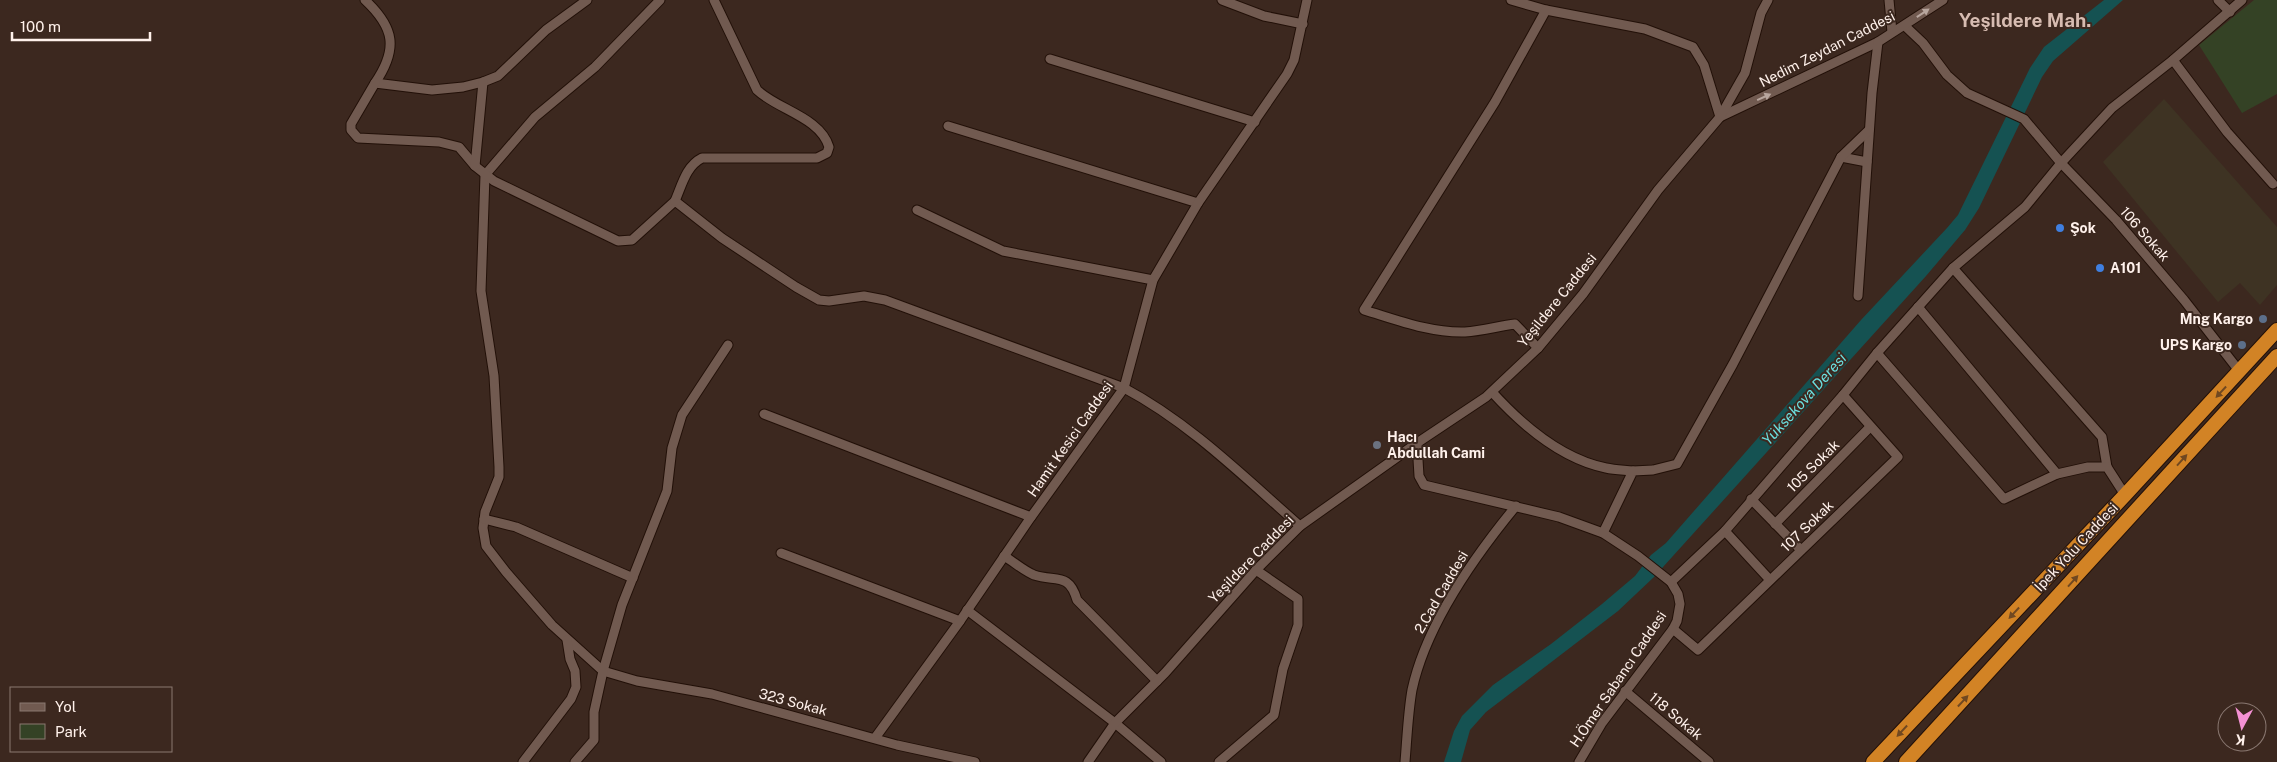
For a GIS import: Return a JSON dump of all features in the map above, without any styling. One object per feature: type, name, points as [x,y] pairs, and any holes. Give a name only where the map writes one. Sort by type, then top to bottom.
[{"type":"highway","name":"İpek Yolu Caddesi","points":[[1873,762],[2125,495],[2277,330]]},
{"type":"highway","name":"İpek Yolu Caddesi","points":[[1906,762],[2277,356]]},
{"type":"street","points":[[365,0],[377,11],[387,27],[391,44],[388,64],[351,124],[351,130],[354,135],[367,139],[439,142],[459,147],[485,175],[585,226],[623,242],[632,240],[675,201],[689,169],[694,162],[702,158],[817,158],[827,153],[829,147],[821,133],[810,124],[764,97],[757,90],[714,0]]},
{"type":"street","points":[[376,83],[432,90],[463,87],[483,82],[498,76],[546,30],[587,0]]},
{"type":"street","points":[[603,671],[568,640],[506,572],[486,546],[483,528],[484,519],[498,477],[499,468],[494,376],[480,291],[485,175],[535,117],[595,67],[660,0]]},
{"type":"street","points":[[1222,0],[1264,16],[1303,24]]},
{"type":"street","name":"Hamit Kesici Caddesi","points":[[875,738],[960,621],[1031,516],[1124,388],[1153,280],[1198,204],[1287,74],[1294,60],[1307,0]]},
{"type":"street","points":[[1512,0],[1546,10],[1645,29],[1693,46],[1704,65],[1720,117]]},
{"type":"street","points":[[1720,117],[1745,73],[1761,13],[1768,0]]},
{"type":"street","points":[[1889,0],[1892,32]]},
{"type":"street","name":"Nedim Zeydan Caddesi","points":[[1720,117],[1878,42],[1943,0]]},
{"type":"street","points":[[2218,0],[2230,12]]},
{"type":"street","points":[[1417,443],[1419,476],[1424,485],[1559,517],[1603,533],[1638,556],[1671,582],[1725,531],[1877,353],[1953,268],[2025,207],[2061,163],[2112,108],[2173,60],[2242,0]]},
{"type":"street","points":[[1538,348],[1515,324],[1467,332],[1452,332],[1418,326],[1364,310],[1495,102],[1546,10]]},
{"type":"street","name":"106 Sokak","points":[[1905,26],[1923,43],[1947,75],[1967,93],[2024,119],[2061,163],[2116,220],[2184,300],[2240,372]]},
{"type":"street","points":[[1858,296],[1869,130],[1878,42]]},
{"type":"street","points":[[1050,59],[1255,122]]},
{"type":"street","points":[[2173,60],[2227,132],[2273,184]]},
{"type":"street","points":[[476,166],[483,82]]},
{"type":"street","name":"Yeşildere Caddesi","points":[[1088,762],[1115,723],[1157,681],[1256,570],[1300,526],[1492,392],[1538,348],[1583,294],[1658,190],[1720,117]]},
{"type":"street","points":[[948,126],[1198,204]]},
{"type":"street","points":[[1492,392],[1511,413],[1580,459],[1606,468],[1633,471],[1653,470],[1677,464],[1733,364],[1841,157],[1869,130]]},
{"type":"street","points":[[1841,157],[1867,162]]},
{"type":"street","points":[[675,201],[722,238],[796,288],[819,300],[829,302],[864,296],[885,300],[1124,388],[1150,402],[1204,440],[1300,526]]},
{"type":"street","points":[[917,210],[1003,251],[1153,280]]},
{"type":"street","points":[[1953,268],[2102,437],[2107,467],[2125,495]]},
{"type":"street","points":[[1918,307],[2057,474]]},
{"type":"street","points":[[575,762],[594,740],[594,712],[603,671],[622,605],[668,491],[672,448],[682,415],[728,346]]},
{"type":"street","points":[[1877,353],[2004,499],[2057,474],[2088,467],[2107,467]]},
{"type":"street","name":"107 Sokak","points":[[1673,629],[1698,650],[1898,457],[1870,428],[1843,395]]},
{"type":"street","points":[[764,414],[1031,516]]},
{"type":"street","name":"105 Sokak","points":[[1774,524],[1870,428]]},
{"type":"street","points":[[1603,533],[1633,471]]},
{"type":"street","points":[[1752,499],[1801,550]]},
{"type":"street","name":"2.Cad Caddesi","points":[[1405,762],[1412,690],[1429,637],[1484,545],[1516,506]]},
{"type":"street","points":[[484,519],[516,528],[633,578]]},
{"type":"street","points":[[1725,531],[1770,580]]},
{"type":"street","points":[[781,554],[960,621]]},
{"type":"street","points":[[1004,556],[1032,574],[1046,578],[1061,578],[1068,583],[1074,591],[1077,600],[1157,681]]},
{"type":"street","points":[[1219,762],[1274,714],[1283,669],[1298,625],[1298,599],[1256,570]]},
{"type":"street","name":"H.Ömer Sabancı Caddesi","points":[[1579,762],[1590,741],[1673,629],[1677,621],[1680,604],[1678,594],[1671,582]]},
{"type":"street","points":[[967,610],[1115,723],[1161,762]]},
{"type":"street","points":[[523,762],[571,699],[576,687],[575,671],[570,659],[568,640]]},
{"type":"street","name":"323 Sokak","points":[[603,671],[636,681],[712,694],[897,745],[975,762]]},
{"type":"street","name":"118 Sokak","points":[[1626,691],[1710,762]]},
{"type":"shaded area","points":[[2164,99],[2277,227],[2277,285],[2260,305],[2240,283],[2218,302],[2103,162]]},
{"type":"green space","points":[[2254,0],[2277,0],[2277,94],[2242,113],[2199,45]]},
{"type":"water","name":"Yüksekova Deresi","points":[[2104,0],[2123,0],[2053,61],[2042,77],[1979,208],[1965,230],[1926,276],[1654,577],[1618,611],[1486,712],[1470,730],[1461,762],[1444,762],[1454,731],[1462,716],[1493,685],[1551,644],[1635,576],[1651,555],[1666,543],[1861,320],[1947,228],[1958,215],[2030,68],[2044,47]]},
{"type":"place","name":"Şok","points":[[2060,228]]},
{"type":"place","name":"A101","points":[[2100,268]]},
{"type":"place","name":"Mng Kargo","points":[[2263,319]]},
{"type":"place","name":"UPS Kargo","points":[[2242,345]]},
{"type":"place","name":"Hacı Abdullah Cami","points":[[1377,445]]},
{"type":"district","name":"Yeşildere Mah.","points":[[2025,20]]}]
